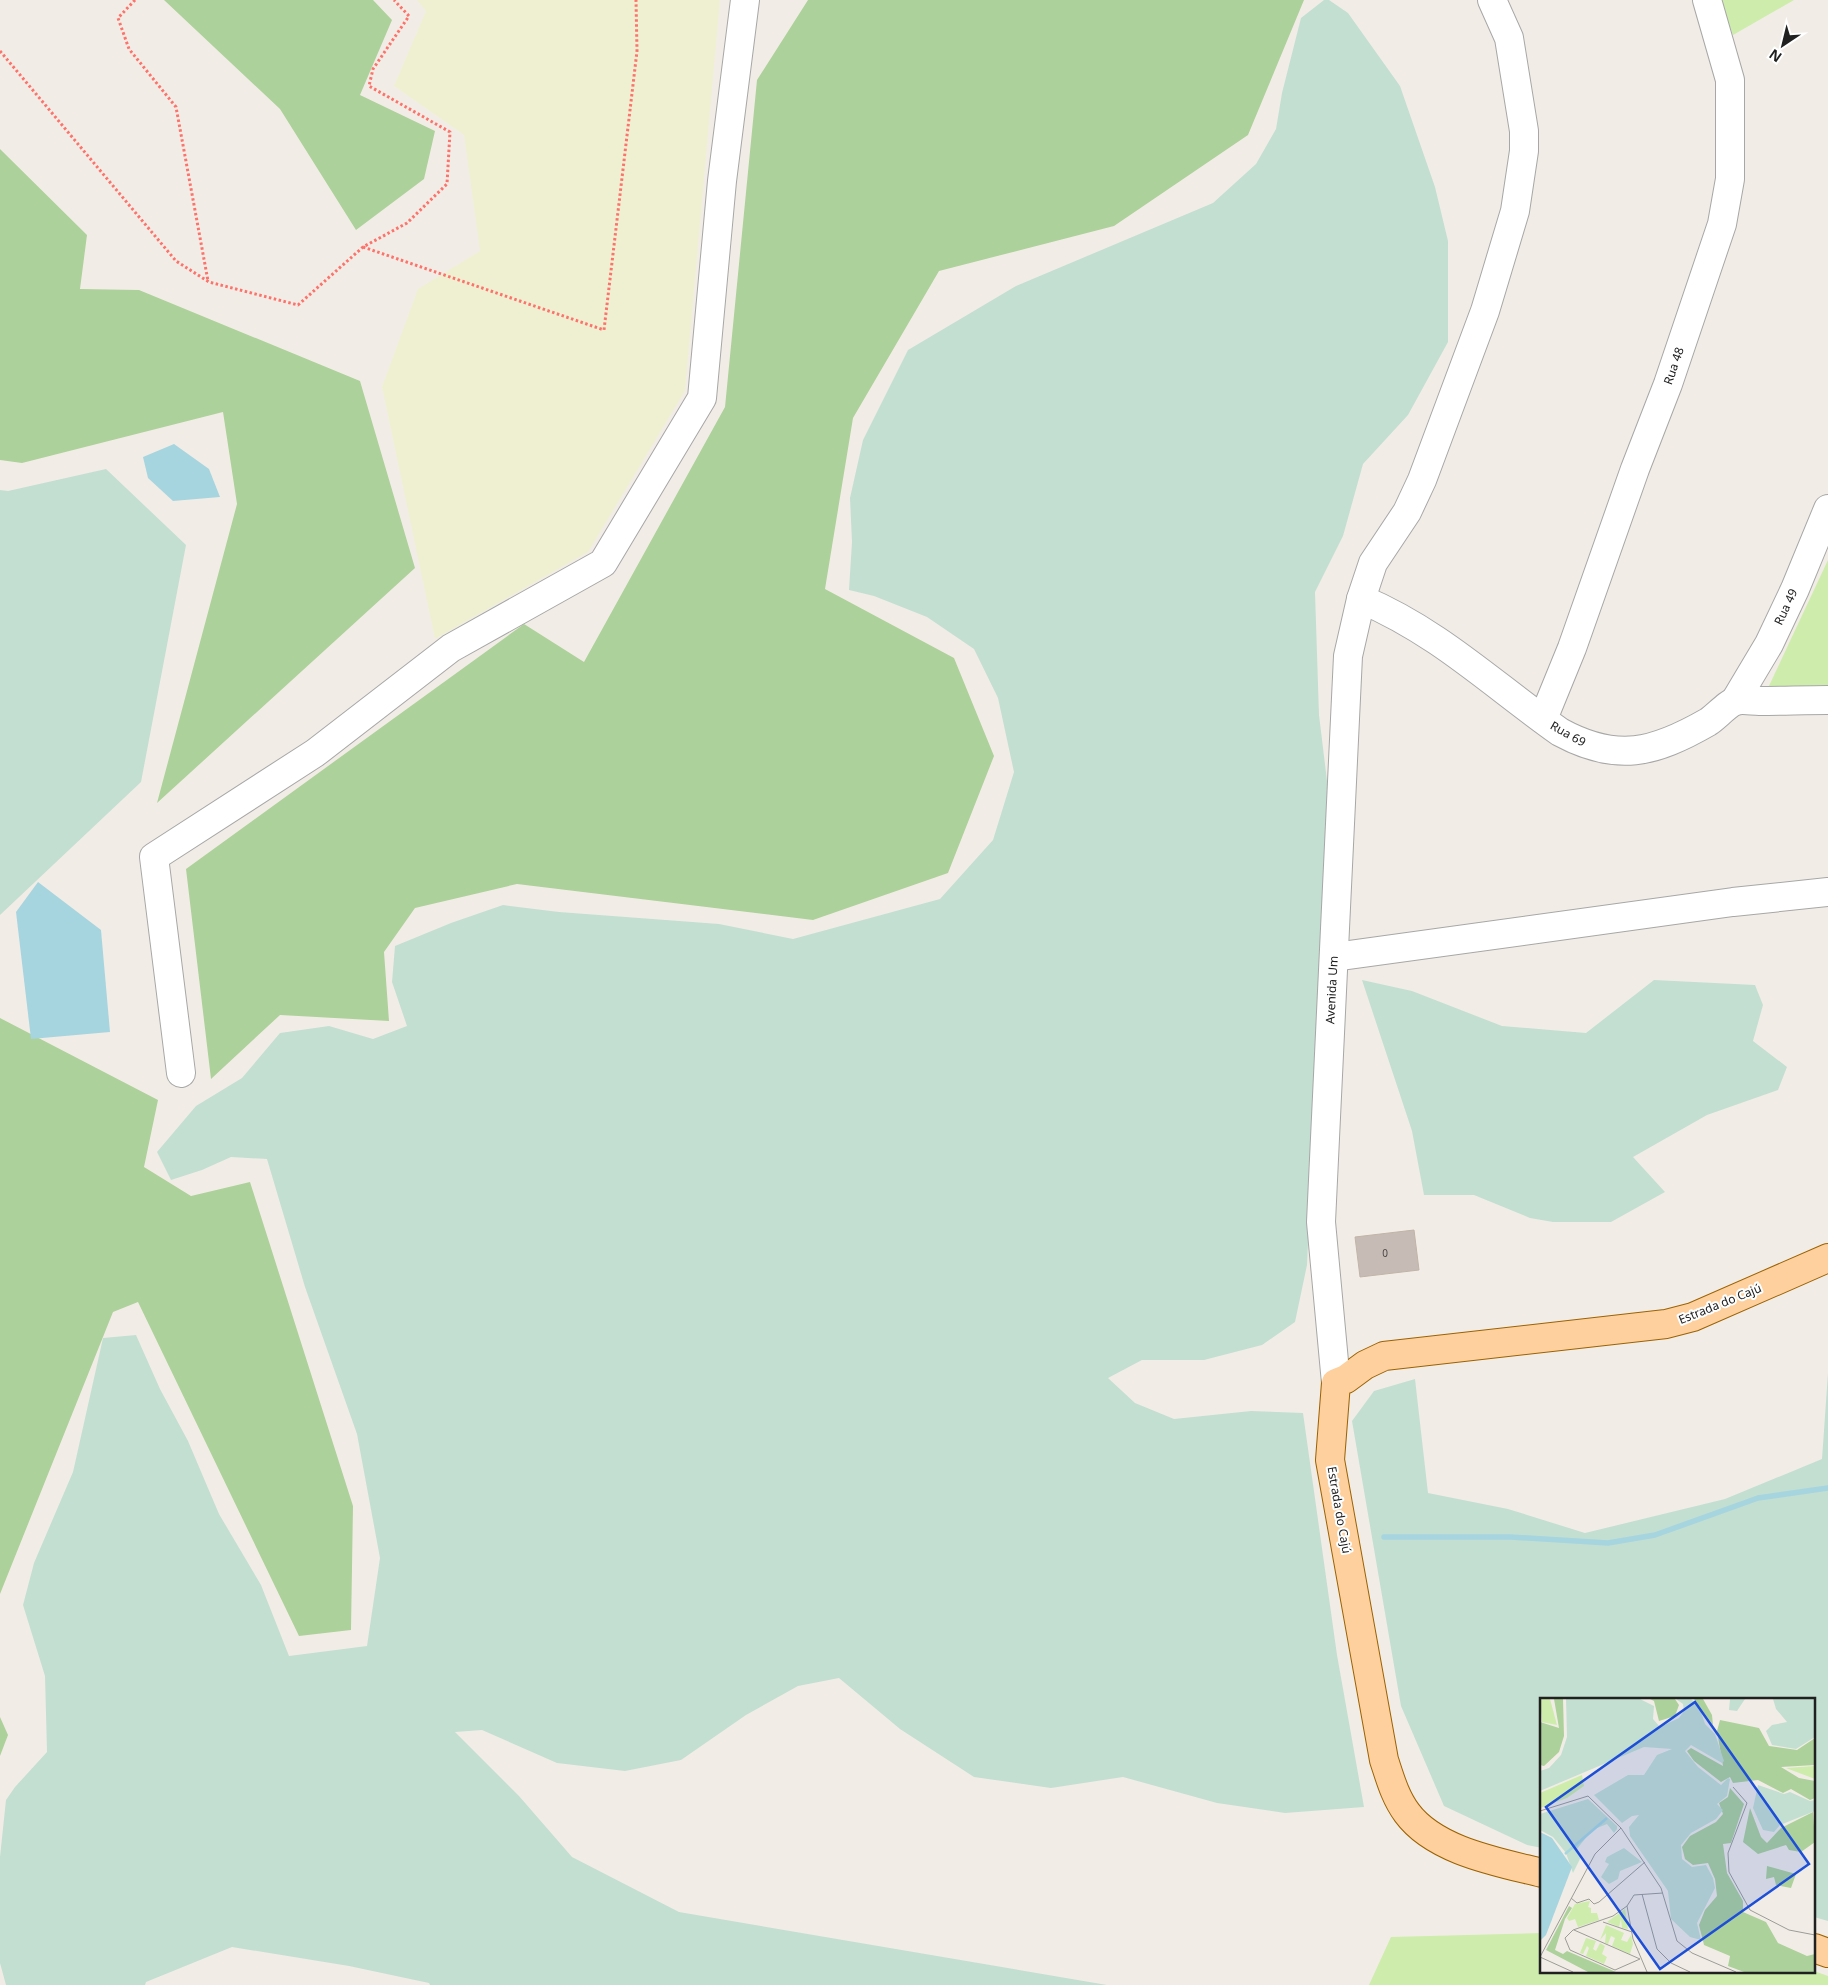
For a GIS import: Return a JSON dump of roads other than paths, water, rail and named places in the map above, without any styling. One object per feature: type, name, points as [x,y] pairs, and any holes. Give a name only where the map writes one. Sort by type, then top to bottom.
[{"type":"main road","name":"Estrada do Cajú","points":[[1540,1872],[1480,1857],[1444,1842],[1420,1828],[1406,1813],[1394,1790],[1384,1760],[1330,1460],[1336,1382],[1346,1379],[1365,1365],[1384,1356],[1666,1324],[1693,1317],[1828,1258]]},
{"type":"street","points":[[181,1073],[154,857],[315,753],[452,648],[603,564],[702,398],[722,181],[745,0]]},
{"type":"street","name":"Avenida Um","points":[[1336,1382],[1321,1222],[1348,656],[1361,599],[1373,563],[1407,512],[1422,480],[1484,311],[1515,211],[1524,151],[1524,131],[1510,38],[1492,0]]},
{"type":"street","name":"Rua 48","points":[[1543,720],[1572,648],[1635,469],[1668,384],[1722,224],[1730,179],[1730,80],[1707,0]]},
{"type":"street","name":"Rua 49","points":[[1735,701],[1769,644],[1795,589],[1828,509]]},
{"type":"street","name":"Rua 69","points":[[1361,599],[1401,617],[1437,639],[1543,720],[1578,742],[1595,748],[1614,752],[1636,751],[1662,744],[1687,734],[1713,718],[1735,701]]},
{"type":"street","points":[[1735,701],[1828,700]]},
{"type":"street","points":[[1334,957],[1723,904],[1828,892]]},
{"type":"water","points":[[174,444],[209,469],[220,497],[173,501],[148,478],[143,457]]},
{"type":"water","points":[[38,882],[101,930],[110,1032],[31,1039],[16,912]]},
{"type":"waterway","points":[[1384,1537],[1510,1537],[1608,1543],[1655,1535],[1758,1498],[1828,1488]]}]
